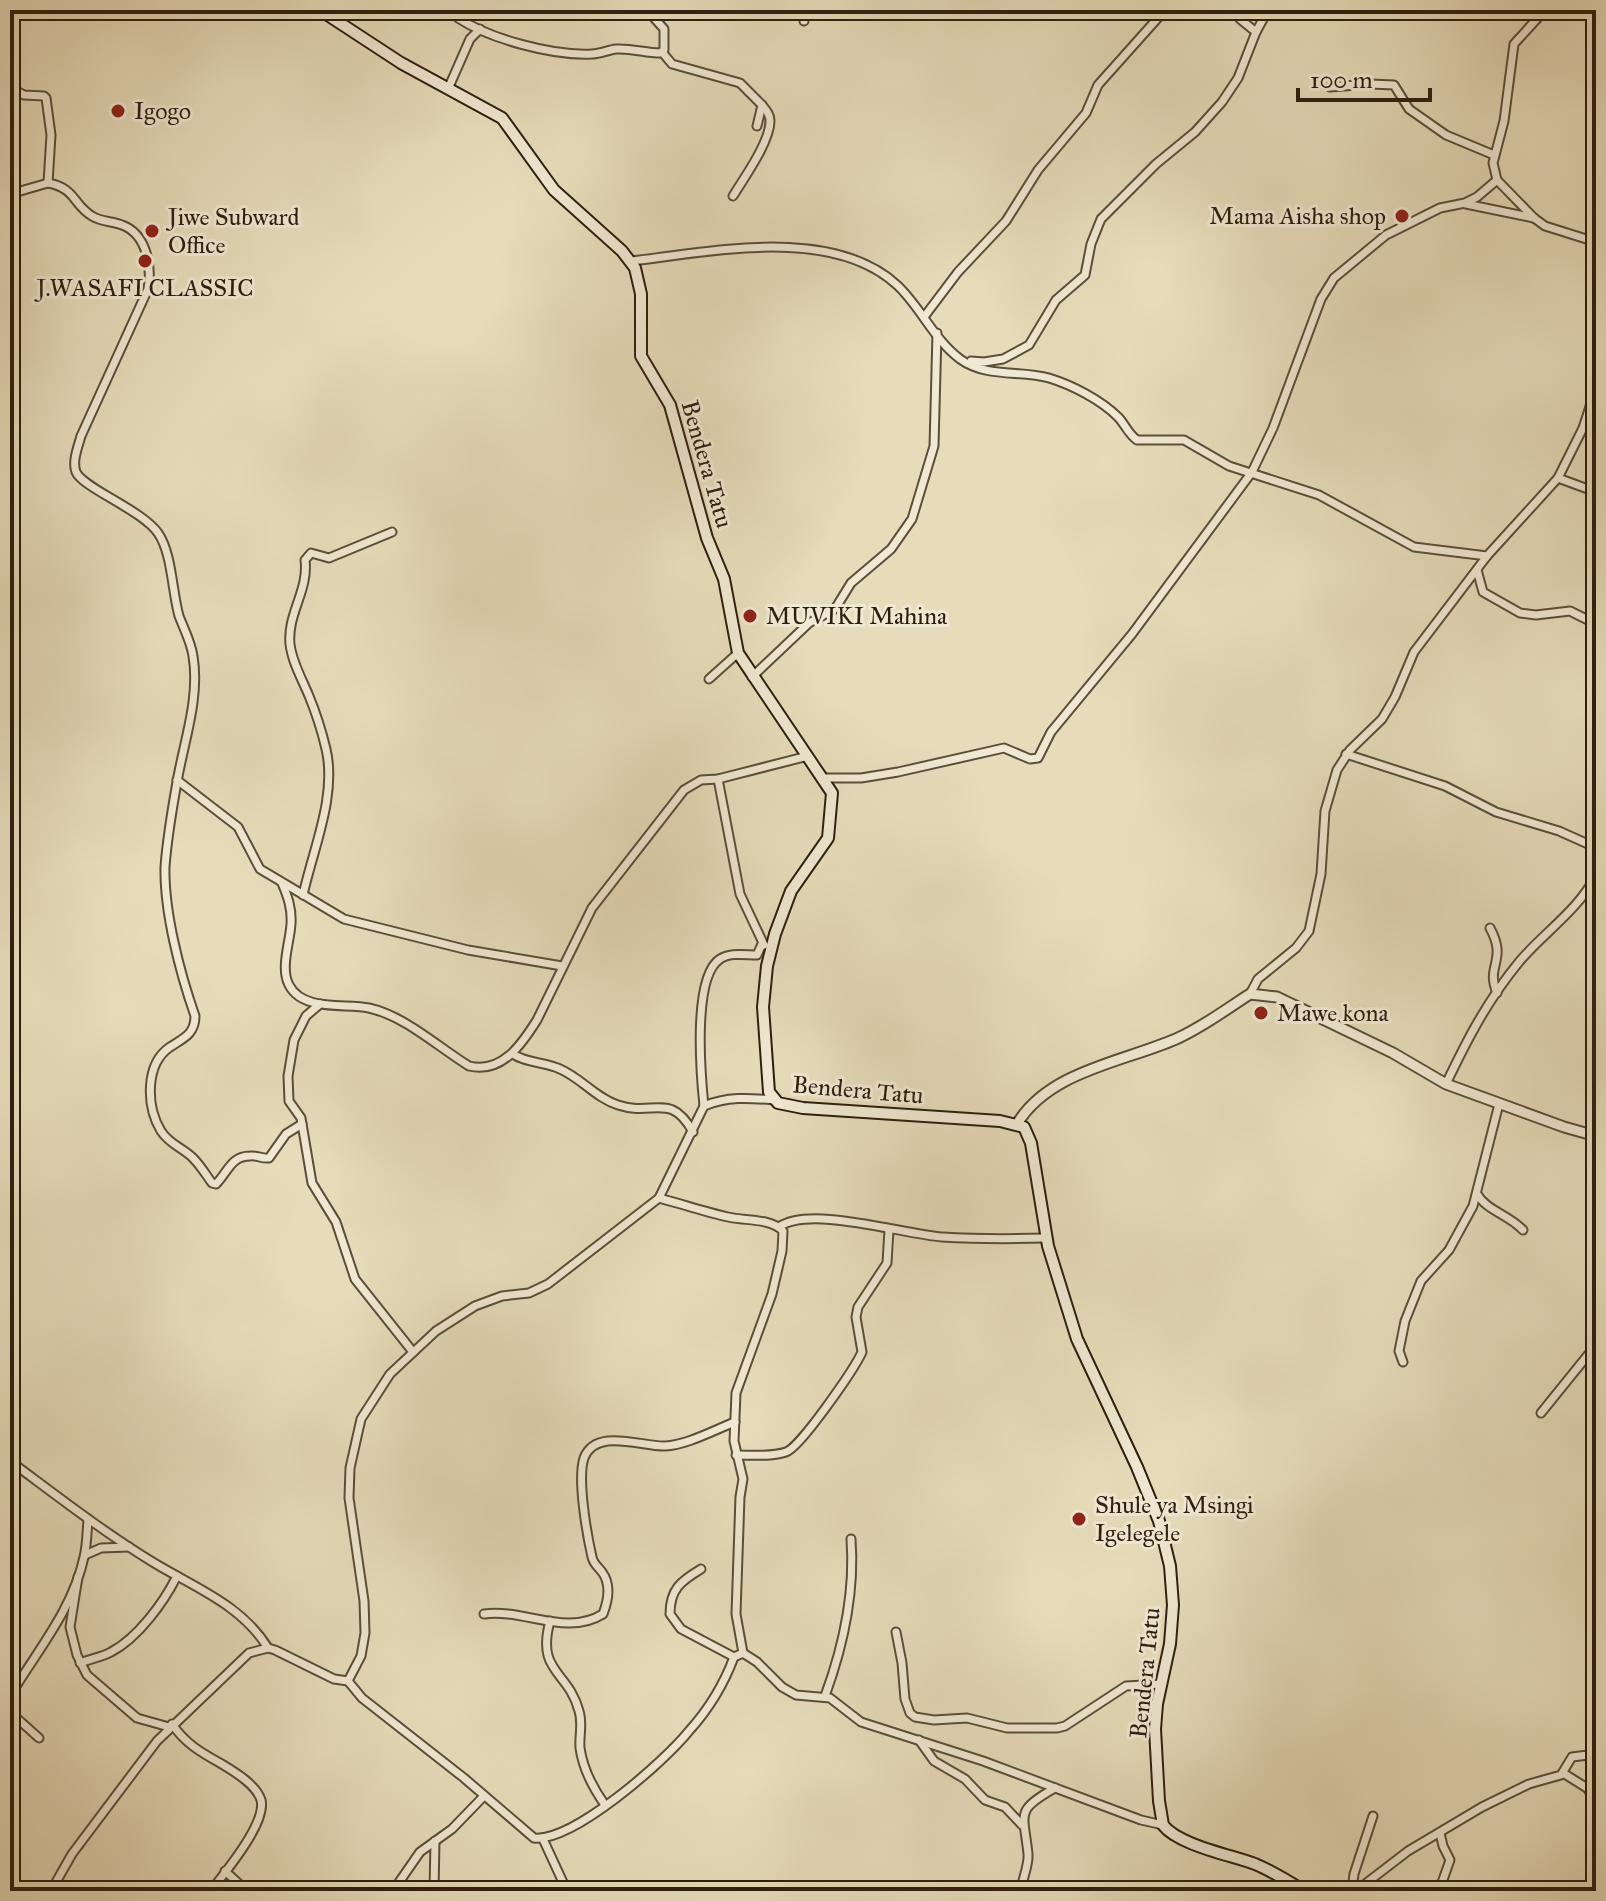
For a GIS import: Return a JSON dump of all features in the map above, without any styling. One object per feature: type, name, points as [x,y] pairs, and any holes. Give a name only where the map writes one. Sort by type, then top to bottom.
[{"type":"main road","points":[[320,10],[448,89],[502,118],[554,190],[631,261]]},
{"type":"main road","name":"Bendera Tatu","points":[[631,261],[639,279],[641,294],[641,356],[670,405],[707,538],[724,579],[738,653],[832,793],[828,838],[791,891],[766,947],[763,1007],[769,1092],[774,1100],[784,1105],[803,1108],[1024,1127],[1031,1143],[1046,1238],[1077,1339],[1132,1455],[1159,1521],[1170,1566],[1173,1605],[1170,1644],[1155,1729],[1163,1825]]},
{"type":"main road","points":[[1163,1825],[1167,1831],[1181,1838],[1254,1864],[1304,1891]]},
{"type":"street","points":[[456,10],[458,18],[514,41],[575,53],[595,54],[616,49],[662,52]]},
{"type":"street","points":[[647,10],[664,29],[662,52],[672,64],[740,83],[769,113],[769,127],[754,161],[733,196]]},
{"type":"street","points":[[803,10],[804,21]]},
{"type":"street","points":[[924,317],[958,272],[1006,221],[1038,170],[1086,113],[1098,85],[1165,10]]},
{"type":"street","points":[[961,360],[984,362],[1003,359],[1029,345],[1056,300],[1085,275],[1091,244],[1101,219],[1156,164],[1195,132],[1222,102],[1238,78],[1268,10]]},
{"type":"street","points":[[1545,10],[1514,44],[1504,121],[1493,163],[1497,180],[1534,218],[1545,226],[1596,242]]},
{"type":"street","points":[[1240,19],[1256,32]]},
{"type":"street","points":[[448,89],[470,39],[480,29]]},
{"type":"street","points":[[1330,87],[1394,85],[1409,109],[1446,135],[1494,155]]},
{"type":"street","points":[[10,88],[24,95],[46,98],[51,135],[48,183]]},
{"type":"street","points":[[757,126],[762,105]]},
{"type":"street","points":[[823,778],[861,778],[898,772],[1004,748],[1030,759],[1038,758],[1059,722],[1132,634],[1252,472],[1273,428],[1321,299],[1334,278],[1386,235],[1440,208],[1465,203],[1497,180]]},
{"type":"street","points":[[10,194],[48,183],[61,185],[93,217],[122,224],[131,230],[142,242],[151,273],[148,289],[81,436],[75,462],[77,474],[87,484],[106,493],[148,522],[158,533],[166,549],[171,581],[193,653],[195,672],[189,733],[177,780],[165,869],[170,915],[195,1027],[160,1054],[154,1063],[150,1087],[160,1129],[171,1143],[194,1159],[216,1184],[232,1163],[240,1158],[269,1158],[286,1134],[302,1124]]},
{"type":"street","points":[[1465,203],[1534,218]]},
{"type":"street","points":[[631,261],[744,248],[800,247],[831,253],[877,270],[897,285],[961,360],[983,369],[1050,378],[1107,407],[1137,440],[1184,440],[1229,466],[1332,501],[1414,547],[1487,556]]},
{"type":"street","points":[[752,677],[809,623],[835,609],[851,583],[891,549],[912,519],[934,446],[937,333]]},
{"type":"street","points":[[1017,1124],[1032,1103],[1067,1080],[1202,1027],[1250,994],[1258,979],[1296,948],[1309,931],[1321,874],[1325,811],[1337,770],[1346,754],[1382,719],[1414,652],[1487,556],[1558,478],[1583,428],[1596,390]]},
{"type":"street","points":[[1558,478],[1596,492]]},
{"type":"street","points":[[303,895],[327,793],[328,771],[323,739],[290,642],[291,627],[305,583],[305,560],[311,553],[329,558],[392,532]]},
{"type":"street","points":[[1477,570],[1483,592],[1520,613],[1536,615],[1570,611],[1596,624]]},
{"type":"street","points":[[709,679],[738,653]]},
{"type":"street","points":[[1346,754],[1445,786],[1496,812],[1559,831],[1596,851]]},
{"type":"street","points":[[282,883],[291,911],[286,970],[288,983],[301,996],[320,1004],[356,1006],[383,1012],[469,1066],[480,1069],[491,1067],[513,1054],[537,1020],[592,908],[676,798],[701,780],[718,779],[808,756]]},
{"type":"street","points":[[348,1681],[361,1656],[365,1633],[364,1601],[352,1532],[350,1468],[361,1419],[390,1374],[436,1331],[475,1306],[502,1296],[529,1293],[548,1284],[659,1198],[704,1106],[699,1067],[701,1004],[709,977],[715,963],[723,957],[757,955],[766,947],[740,894],[718,779]]},
{"type":"street","points":[[177,780],[238,827],[260,869],[344,919],[468,950],[562,966]]},
{"type":"street","points":[[1446,1084],[1476,1020],[1520,961],[1580,899],[1596,875]]},
{"type":"street","points":[[1490,928],[1499,953],[1492,974],[1497,993]]},
{"type":"street","points":[[1250,994],[1277,997],[1393,1053],[1446,1084],[1596,1136]]},
{"type":"street","points":[[320,1004],[299,1027],[291,1057],[287,1096],[298,1111],[302,1124],[312,1183],[336,1222],[355,1279],[413,1352]]},
{"type":"street","points":[[513,1054],[564,1070],[619,1106],[671,1108],[683,1114],[693,1132]]},
{"type":"street","points":[[704,1106],[740,1097],[774,1100]]},
{"type":"street","points":[[1403,1362],[1399,1351],[1401,1335],[1416,1292],[1421,1281],[1449,1250],[1464,1226],[1477,1194],[1499,1104]]},
{"type":"street","points":[[1477,1194],[1482,1202],[1511,1218],[1523,1230]]},
{"type":"street","points":[[659,1198],[779,1227],[783,1231],[782,1251],[772,1294],[736,1393],[736,1455],[743,1479],[736,1614],[743,1653],[796,1695],[825,1696],[861,1722],[917,1738],[1141,1820],[1163,1825]]},
{"type":"street","points":[[779,1227],[787,1221],[807,1218],[942,1237],[1046,1238]]},
{"type":"street","points":[[736,1455],[773,1455],[793,1449],[839,1391],[862,1352],[856,1317],[858,1307],[887,1263],[889,1230]]},
{"type":"street","points":[[1541,1413],[1596,1345]]},
{"type":"street","points":[[484,1614],[516,1613],[550,1621],[582,1622],[603,1614],[607,1604],[605,1577],[594,1562],[585,1518],[583,1469],[589,1451],[613,1440],[665,1446],[735,1422]]},
{"type":"street","points":[[10,1461],[88,1519],[243,1617],[268,1648],[334,1679],[348,1681],[362,1698],[464,1778],[528,1834],[543,1839],[561,1832],[640,1780],[689,1731],[712,1700],[734,1657],[743,1653]]},
{"type":"street","points":[[11,1693],[56,1625],[78,1577],[85,1555],[88,1519]]},
{"type":"street","points":[[825,1696],[849,1601],[853,1572],[851,1539]]},
{"type":"street","points":[[85,1555],[101,1548],[130,1547]]},
{"type":"street","points":[[701,1569],[681,1581],[673,1592],[670,1614],[681,1629],[734,1657]]},
{"type":"street","points":[[80,1663],[112,1652],[128,1638],[166,1598],[177,1576]]},
{"type":"street","points":[[78,1577],[70,1627],[72,1641],[87,1675],[137,1718],[171,1726],[190,1746],[246,1781],[261,1799],[256,1826],[211,1891]]},
{"type":"street","points":[[550,1621],[544,1649],[548,1661],[577,1704],[582,1726],[580,1747],[583,1762],[590,1782],[605,1805]]},
{"type":"street","points":[[896,1632],[905,1699],[910,1713],[921,1719],[967,1718],[1007,1728],[1057,1728],[1065,1726],[1126,1686],[1161,1684]]},
{"type":"street","points":[[51,1891],[72,1854],[171,1726],[249,1653],[268,1648]]},
{"type":"street","points":[[10,1712],[39,1738]]},
{"type":"street","points":[[917,1738],[934,1761],[965,1779],[985,1800],[1005,1807],[1022,1825]]},
{"type":"street","points":[[1354,1891],[1408,1851],[1505,1794],[1563,1773],[1572,1757],[1596,1754]]},
{"type":"street","points":[[1563,1773],[1595,1797]]},
{"type":"street","points":[[1021,1891],[1028,1858],[1022,1825],[1029,1804],[1055,1788]]},
{"type":"street","points":[[393,1891],[420,1852],[452,1829],[483,1797]]},
{"type":"street","points":[[1354,1891],[1354,1874],[1373,1816]]},
{"type":"street","points":[[1439,1891],[1450,1860],[1440,1833]]},
{"type":"street","points":[[543,1839],[567,1891]]},
{"type":"street","points":[[434,1891],[435,1841]]},
{"type":"street","points":[[225,1871],[247,1891]]},
{"type":"place","name":"Igogo","points":[[118,111]]},
{"type":"place","name":"Mama Aisha shop","points":[[1402,216]]},
{"type":"place","name":"Jiwe Subward Office","points":[[152,231]]},
{"type":"place","name":"J.WASAFI CLASSIC","points":[[145,261]]},
{"type":"place","name":"MUVIKI Mahina","points":[[750,616]]},
{"type":"place","name":"Mawe kona","points":[[1261,1013]]},
{"type":"place","name":"Shule ya Msingi Igelegele","points":[[1079,1519]]}]
